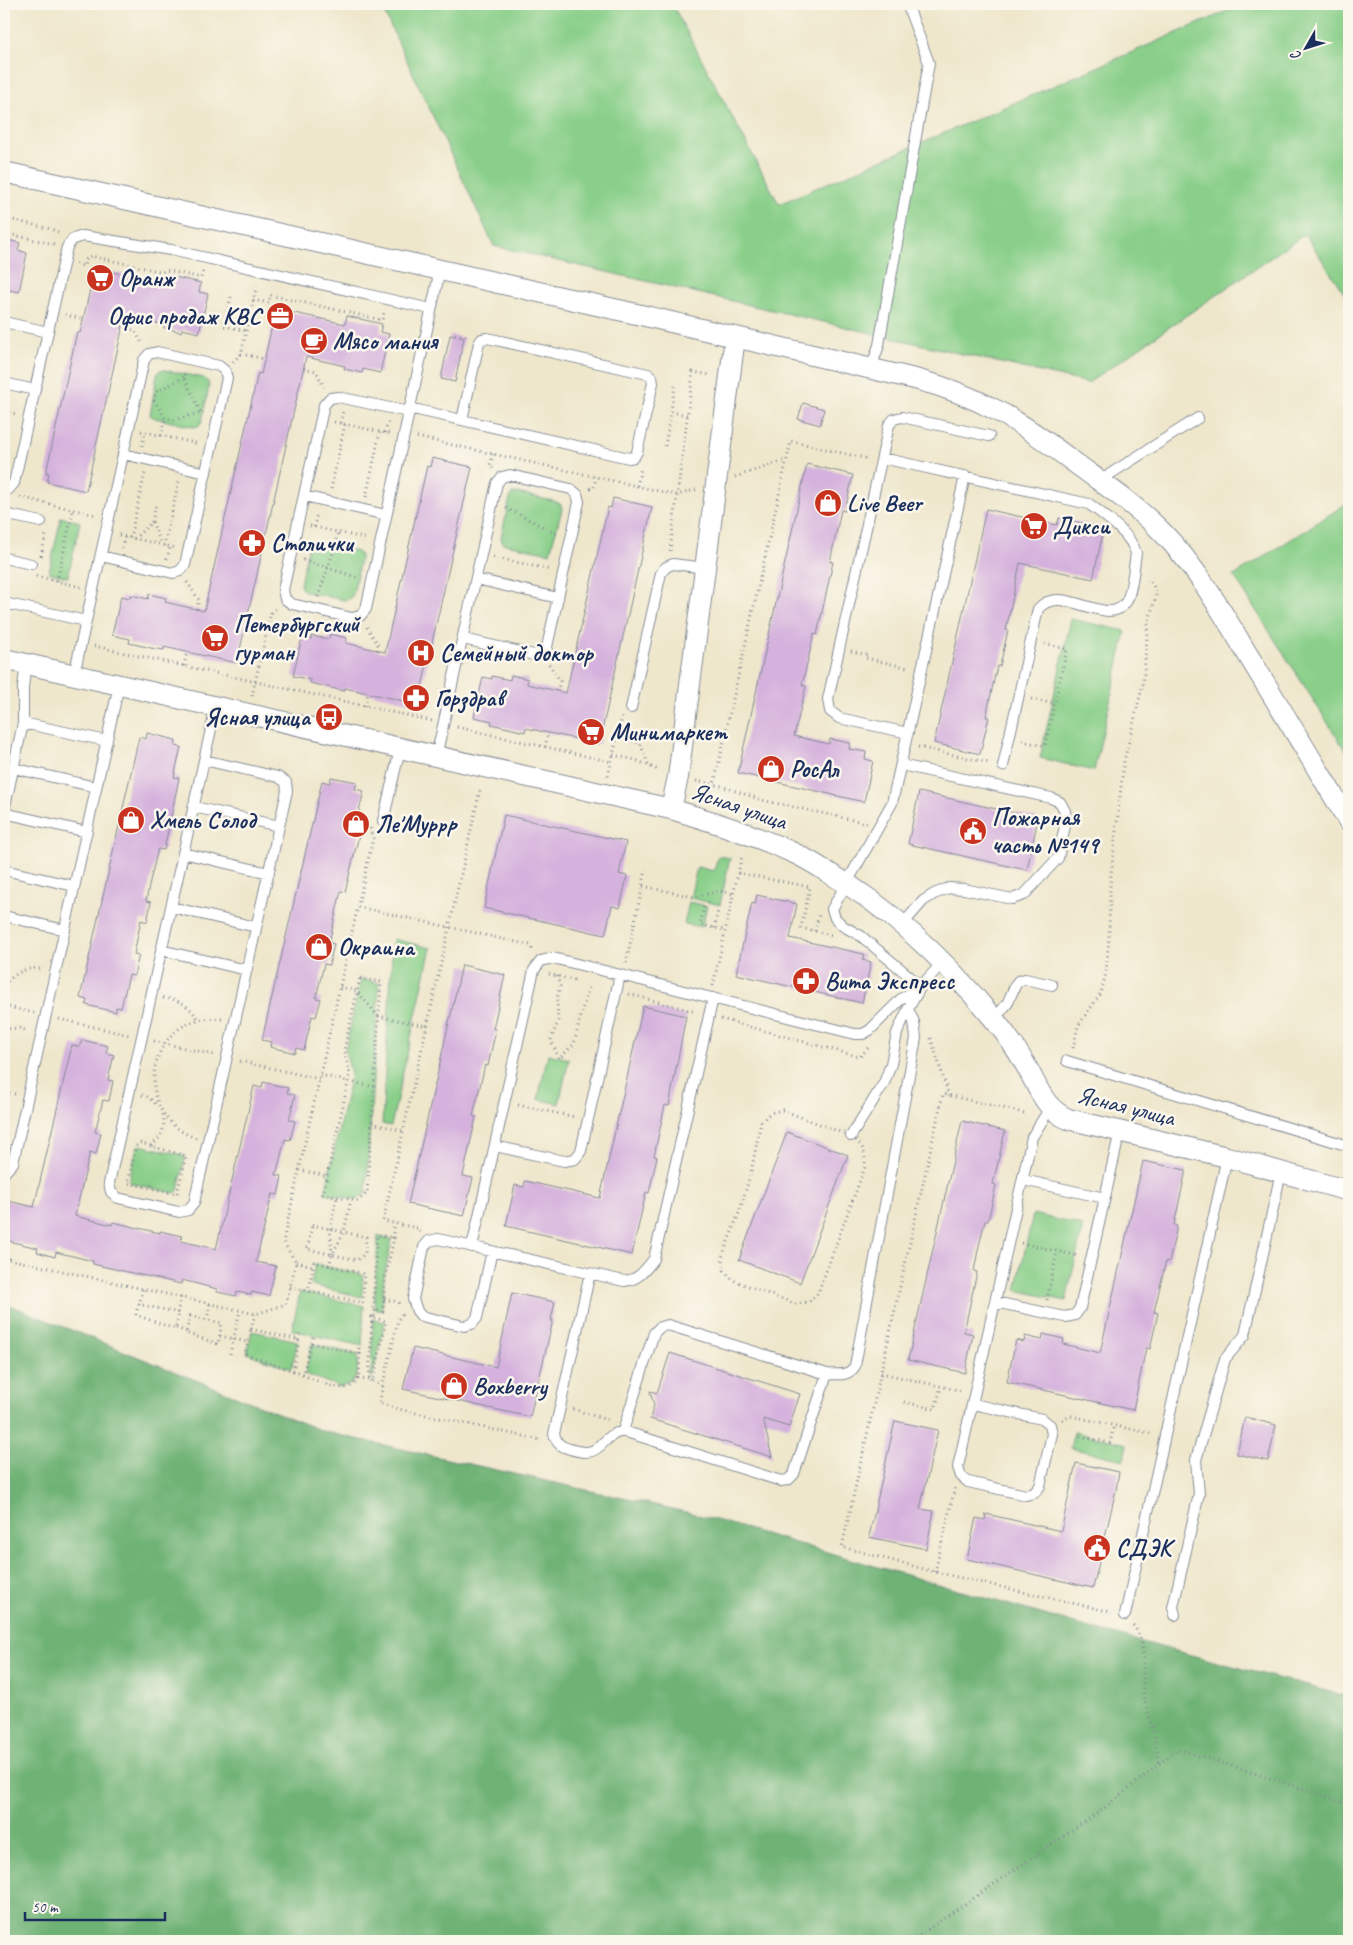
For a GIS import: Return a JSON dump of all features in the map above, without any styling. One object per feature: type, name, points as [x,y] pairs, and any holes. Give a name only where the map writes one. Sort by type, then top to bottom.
[{"type":"street","points":[[4,172],[735,337],[941,386],[982,402],[1035,432],[1163,533],[1191,567],[1225,616],[1349,822]]},
{"type":"street","points":[[671,809],[678,777],[735,337]]},
{"type":"street","name":"Ясная улица","points":[[4,659],[671,809],[736,829],[798,854],[847,883],[881,906],[903,924],[944,961],[994,1019],[1025,1064],[1042,1098],[1058,1115],[1227,1157],[1349,1192]]},
{"type":"lane","points":[[871,369],[879,345],[929,63],[907,4]]},
{"type":"lane","points":[[6,490],[14,483],[64,261],[70,243],[83,236],[171,250],[431,309]]},
{"type":"lane","points":[[440,270],[431,309],[409,410],[404,435],[386,514],[366,609],[360,616],[352,618],[292,604],[285,599],[283,590],[290,557],[324,406],[330,398],[338,397],[409,410],[462,420],[629,458],[634,457],[637,452],[653,382],[652,377],[648,374],[487,338],[482,339],[479,343],[462,420]]},
{"type":"lane","points":[[4,322],[48,332]]},
{"type":"lane","points":[[74,675],[100,556],[144,360],[149,354],[157,352],[219,366],[225,370],[227,378],[185,565],[180,571],[173,572],[100,556]]},
{"type":"lane","points":[[4,383],[35,390]]},
{"type":"lane","points":[[908,733],[839,718],[830,711],[828,699],[889,425],[894,419],[902,417],[989,436]]},
{"type":"lane","points":[[1099,481],[1198,418]]},
{"type":"lane","points":[[123,454],[206,473]]},
{"type":"lane","points":[[881,460],[965,476],[1090,504],[1111,520],[1133,546],[1136,553],[1128,601],[1121,609],[1110,612],[1054,599],[1044,602],[1038,610],[1003,766]]},
{"type":"lane","points":[[436,757],[444,724],[462,639],[497,483],[502,477],[510,475],[571,489],[577,494],[579,502],[547,647],[542,653],[534,655],[462,639]]},
{"type":"lane","points":[[921,986],[861,936],[843,926],[835,918],[832,909],[892,803],[965,476]]},
{"type":"lane","points":[[304,496],[386,514]]},
{"type":"lane","points":[[4,514],[40,522]]},
{"type":"lane","points":[[4,558],[34,568]]},
{"type":"lane","points":[[631,708],[661,573],[666,567],[673,564],[705,568]]},
{"type":"lane","points":[[476,579],[558,598]]},
{"type":"lane","points":[[4,603],[86,621]]},
{"type":"lane","points":[[26,664],[23,687],[23,722],[4,812],[87,832]]},
{"type":"lane","points":[[4,1173],[13,1163],[119,685]]},
{"type":"lane","points":[[204,760],[278,777],[286,782],[287,792],[194,1203],[188,1210],[179,1212],[118,1198],[111,1192],[109,1183],[141,1038],[216,707]]},
{"type":"lane","points":[[23,722],[107,741]]},
{"type":"lane","points":[[383,821],[400,749]]},
{"type":"lane","points":[[901,765],[1051,798],[1060,802],[1065,811],[1066,821],[1058,858],[1024,895],[1012,899],[964,889],[949,888],[923,901],[903,924]]},
{"type":"lane","points":[[13,768],[96,787]]},
{"type":"lane","points":[[194,807],[279,826]]},
{"type":"lane","points":[[183,853],[269,873]]},
{"type":"lane","points":[[4,870],[74,886]]},
{"type":"lane","points":[[171,907],[256,927]]},
{"type":"lane","points":[[4,916],[65,930]]},
{"type":"lane","points":[[161,950],[247,970]]},
{"type":"lane","points":[[472,1247],[534,970],[542,961],[553,958],[855,1034],[863,1034],[870,1030],[901,999],[921,986]]},
{"type":"lane","points":[[851,1136],[884,1083],[891,1064],[897,1033],[908,1008],[921,986],[944,961]]},
{"type":"lane","points":[[495,1146],[564,1161],[575,1159],[581,1151],[622,975]]},
{"type":"lane","points":[[994,1019],[1007,1004],[1018,981],[1025,979],[1052,985]]},
{"type":"lane","points":[[492,1251],[477,1318],[472,1324],[464,1326],[421,1316],[413,1299],[424,1248],[429,1241],[438,1239],[472,1247],[492,1251],[590,1273],[624,1281],[633,1281],[639,1277],[654,1259],[711,997]]},
{"type":"lane","points":[[590,1273],[554,1434],[556,1442],[562,1447],[583,1454],[594,1451],[624,1428],[654,1333],[660,1327],[668,1325],[827,1374],[844,1375],[851,1372],[855,1366],[916,1038],[914,1022],[908,1008]]},
{"type":"lane","points":[[1067,1061],[1349,1146]]},
{"type":"lane","points":[[974,1399],[1042,1419],[1050,1425],[1052,1434],[1040,1486],[1034,1493],[1026,1494],[968,1482],[961,1476],[958,1467],[1032,1137],[1050,1108]]},
{"type":"lane","points":[[996,1302],[1065,1317],[1075,1315],[1080,1308],[1120,1131]]},
{"type":"lane","points":[[1125,1615],[1227,1157]]},
{"type":"lane","points":[[1175,1615],[1173,1607],[1198,1494],[1196,1460],[1225,1359],[1244,1335],[1281,1172]]},
{"type":"lane","points":[[1023,1180],[1105,1198]]},
{"type":"lane","points":[[624,1428],[780,1480],[788,1480],[794,1474],[827,1374]]},
{"type":"path","points":[[4,218],[51,229],[70,243]]},
{"type":"path","points":[[4,233],[70,243]]},
{"type":"path","points":[[64,261],[84,266],[85,260],[91,256],[162,272],[166,270],[201,278],[206,258]]},
{"type":"path","points":[[225,370],[241,354],[260,271]]},
{"type":"path","points":[[253,300],[268,303],[270,295],[382,320],[386,299]]},
{"type":"path","points":[[231,297],[224,326],[246,330]]},
{"type":"path","points":[[122,328],[134,330],[149,354]]},
{"type":"path","points":[[241,354],[265,359]]},
{"type":"path","points":[[304,368],[316,371],[330,398]]},
{"type":"path","points":[[666,567],[670,553],[693,372],[717,375]]},
{"type":"path","points":[[161,436],[165,418],[154,400],[156,392],[184,377],[201,413],[174,420],[165,418]]},
{"type":"path","points":[[665,446],[676,386]]},
{"type":"path","points":[[671,412],[688,415]]},
{"type":"path","points":[[321,419],[380,432],[404,435],[677,496],[702,487]]},
{"type":"path","points":[[328,502],[345,424]]},
{"type":"path","points":[[129,428],[212,447]]},
{"type":"path","points":[[363,509],[380,432]]},
{"type":"path","points":[[706,805],[714,784],[791,441],[881,460]]},
{"type":"path","points":[[132,538],[148,460]]},
{"type":"path","points":[[730,479],[787,460]]},
{"type":"path","points":[[163,545],[182,467]]},
{"type":"path","points":[[6,490],[22,498],[109,518]]},
{"type":"path","points":[[156,504],[152,522],[163,545]]},
{"type":"path","points":[[492,505],[510,509],[553,532],[571,537]]},
{"type":"path","points":[[57,582],[73,510]]},
{"type":"path","points":[[132,538],[152,522]]},
{"type":"path","points":[[298,523],[380,542]]},
{"type":"path","points":[[41,557],[46,532]]},
{"type":"path","points":[[106,532],[188,551]]},
{"type":"path","points":[[315,610],[338,532]]},
{"type":"path","points":[[481,554],[563,573]]},
{"type":"path","points":[[290,557],[372,581]]},
{"type":"path","points":[[34,568],[36,577],[93,590]]},
{"type":"path","points":[[180,571],[199,600],[196,613]]},
{"type":"path","points":[[1067,1061],[1078,1026],[1101,994],[1106,973],[1110,884],[1122,771],[1143,684],[1148,624],[1157,592],[1151,582],[1132,575]]},
{"type":"path","points":[[251,702],[271,613],[285,599]]},
{"type":"path","points":[[360,616],[378,645],[377,654]]},
{"type":"path","points":[[1009,738],[1045,746],[1055,704],[1067,650],[1031,641]]},
{"type":"path","points":[[81,644],[612,762]]},
{"type":"path","points":[[839,649],[867,655],[866,658],[922,670]]},
{"type":"path","points":[[184,666],[187,652]]},
{"type":"path","points":[[542,653],[560,682],[557,694]]},
{"type":"path","points":[[365,706],[368,693]]},
{"type":"path","points":[[1019,696],[1055,704]]},
{"type":"path","points":[[607,782],[622,718],[631,708]]},
{"type":"path","points":[[545,747],[548,733]]},
{"type":"path","points":[[617,738],[640,743],[648,764]]},
{"type":"path","points":[[905,745],[1003,766]]},
{"type":"path","points":[[613,755],[648,764],[665,773]]},
{"type":"path","points":[[691,780],[714,784],[762,800],[880,826]]},
{"type":"path","points":[[429,1241],[417,1228],[383,1221],[480,790]]},
{"type":"path","points":[[313,1266],[296,1262],[283,1242],[373,838],[370,826]]},
{"type":"path","points":[[711,997],[742,855]]},
{"type":"path","points":[[622,975],[646,870]]},
{"type":"path","points":[[738,873],[810,887]]},
{"type":"path","points":[[643,886],[693,897],[720,891],[733,894]]},
{"type":"path","points":[[358,907],[530,945],[542,961]]},
{"type":"path","points":[[704,908],[700,925],[725,930]]},
{"type":"path","points":[[714,928],[718,911]]},
{"type":"path","points":[[4,985],[11,977],[28,969],[47,971],[54,976]]},
{"type":"path","points":[[556,976],[560,986],[557,999],[558,1021],[551,1040],[559,1059],[570,1049],[577,1037],[580,1018],[590,984]]},
{"type":"path","points":[[360,978],[380,982],[367,1193],[358,1201],[323,1194],[350,1074],[344,1050],[357,991],[360,978]]},
{"type":"path","points":[[340,987],[357,991],[378,1016],[427,1026]]},
{"type":"path","points":[[150,1001],[158,997],[178,1000],[187,1005],[199,1020]]},
{"type":"path","points":[[4,1006],[227,1058],[374,1087]]},
{"type":"path","points":[[150,1146],[162,1134],[164,1117],[156,1097],[154,1072],[156,1059],[165,1044],[180,1029],[199,1020],[216,1018],[235,1022]]},
{"type":"path","points":[[4,1029],[19,1028],[28,1032],[40,1042]]},
{"type":"path","points":[[930,1036],[949,1096]]},
{"type":"path","points":[[1024,1113],[943,1094],[842,1548],[935,1572],[1125,1615],[1138,1631],[1144,1652],[1144,1697],[1154,1732],[1159,1764]]},
{"type":"path","points":[[128,1097],[139,1095],[148,1097],[155,1102],[177,1128],[188,1135],[208,1141]]},
{"type":"path","points":[[505,1102],[588,1120]]},
{"type":"path","points":[[782,1110],[851,1136],[861,1144],[866,1155],[865,1167],[818,1293],[809,1302],[795,1304],[732,1280],[724,1270],[722,1257],[742,1201],[761,1122],[770,1113],[782,1110]]},
{"type":"path","points":[[4,1114],[6,1117],[4,1126]]},
{"type":"path","points":[[372,1124],[404,1131]]},
{"type":"path","points":[[140,1144],[150,1146],[186,1156],[177,1194],[128,1183],[136,1146],[140,1144]]},
{"type":"path","points":[[299,1170],[327,1176]]},
{"type":"path","points":[[332,1255],[330,1228],[337,1197]]},
{"type":"path","points":[[329,1266],[332,1255],[344,1232],[352,1200]]},
{"type":"path","points":[[312,1224],[344,1232],[366,1237],[365,1254],[357,1260],[307,1249],[312,1224]]},
{"type":"path","points":[[375,1310],[383,1312],[385,1278],[394,1238],[392,1238],[395,1224]]},
{"type":"path","points":[[371,1380],[372,1317],[374,1318],[375,1310],[373,1310],[377,1234],[392,1238]]},
{"type":"path","points":[[1010,1240],[1091,1258]]},
{"type":"path","points":[[1044,1312],[1058,1251]]},
{"type":"path","points":[[4,1258],[255,1314],[286,1304],[296,1262]]},
{"type":"path","points":[[290,1287],[308,1291],[363,1303],[364,1274],[314,1262],[308,1291]]},
{"type":"path","points":[[143,1289],[136,1315],[218,1344],[222,1323],[190,1316],[187,1332]]},
{"type":"path","points":[[176,1328],[181,1298]]},
{"type":"path","points":[[384,1299],[398,1302],[404,1311]]},
{"type":"path","points":[[413,1299],[398,1320],[380,1403],[398,1409],[531,1439],[556,1442]]},
{"type":"path","points":[[207,1320],[210,1304]]},
{"type":"path","points":[[139,1305],[178,1313]]},
{"type":"path","points":[[230,1354],[240,1311]]},
{"type":"path","points":[[4,1314],[10,1316]]},
{"type":"path","points":[[255,1314],[245,1354],[340,1388],[350,1387],[358,1379],[359,1346]]},
{"type":"path","points":[[371,1380],[386,1321],[374,1318]]},
{"type":"path","points":[[251,1329],[298,1340]]},
{"type":"path","points":[[293,1370],[300,1333]]},
{"type":"path","points":[[220,1336],[248,1342]]},
{"type":"path","points":[[304,1374],[313,1336]]},
{"type":"path","points":[[312,1343],[358,1354]]},
{"type":"path","points":[[881,1373],[940,1386],[974,1399]]},
{"type":"path","points":[[358,1379],[371,1380],[383,1387]]},
{"type":"path","points":[[904,1402],[936,1409],[940,1386]]},
{"type":"path","points":[[560,1405],[624,1428]]},
{"type":"path","points":[[1050,1425],[1071,1416],[1165,1437]]},
{"type":"path","points":[[1080,1436],[1110,1443],[1114,1425]]},
{"type":"path","points":[[935,1572],[953,1492],[961,1476]]},
{"type":"path","points":[[911,1941],[1103,1809],[1178,1749],[1310,1791],[1349,1806]]},
{"type":"green space","points":[[359,4],[672,4],[779,204],[1244,4],[1349,4],[1349,301],[1305,234],[1088,383],[494,246],[383,10]]},
{"type":"green space","points":[[160,370],[204,378],[208,382],[209,387],[202,421],[199,426],[193,427],[155,418],[150,415],[157,375]]},
{"type":"green space","points":[[517,493],[557,502],[561,505],[562,509],[550,553],[502,542],[501,537],[510,498],[512,494]]},
{"type":"green space","points":[[1349,502],[1349,756],[1234,576]]},
{"type":"green space","points":[[61,517],[80,522],[68,577],[49,572]]},
{"type":"green space","points":[[311,543],[355,551],[360,554],[353,595],[349,599],[344,600],[306,592],[301,588],[300,584],[308,548]]},
{"type":"green space","points":[[1071,619],[1126,631],[1094,771],[1040,758]]},
{"type":"green space","points":[[718,856],[730,858],[720,905],[690,898],[697,867],[714,871]]},
{"type":"green space","points":[[689,902],[707,906],[702,927],[684,924]]},
{"type":"green space","points":[[393,939],[431,948],[391,1126],[382,1124]]},
{"type":"green space","points":[[361,979],[379,983],[366,1193],[357,1200],[325,1193],[351,1074],[345,1050]]},
{"type":"green space","points":[[548,1054],[569,1059],[559,1104],[538,1099]]},
{"type":"green space","points":[[140,1145],[183,1155],[185,1159],[178,1191],[174,1193],[131,1183],[129,1180],[137,1147]]},
{"type":"green space","points":[[1033,1214],[1083,1226],[1066,1301],[1016,1290]]},
{"type":"green space","points":[[378,1236],[392,1239],[384,1277],[382,1310],[374,1309]]},
{"type":"green space","points":[[315,1264],[363,1275],[362,1297],[311,1285]]},
{"type":"green space","points":[[300,1292],[364,1306],[362,1346],[292,1330]]},
{"type":"green space","points":[[4,1303],[325,1432],[695,1514],[1086,1627],[1349,1697],[1349,1941],[4,1941]]},
{"type":"green space","points":[[373,1319],[385,1322],[372,1378],[371,1377]]},
{"type":"green space","points":[[252,1331],[298,1341],[291,1369],[247,1353]]},
{"type":"green space","points":[[312,1344],[358,1355],[357,1375],[351,1384],[340,1387],[305,1374]]},
{"type":"green space","points":[[1074,1432],[1127,1444],[1124,1460],[1070,1448]]},
{"type":"building","points":[[4,239],[20,243],[18,250],[27,253],[19,292],[4,289]]},
{"type":"building","points":[[95,268],[165,284],[166,275],[188,280],[201,283],[199,292],[208,294],[199,333],[182,329],[181,332],[164,328],[164,325],[125,316],[86,491],[47,482],[49,473],[46,473],[77,332],[80,333]]},
{"type":"building","points":[[276,309],[345,324],[347,316],[382,324],[380,332],[389,334],[380,373],[363,369],[362,373],[344,369],[345,366],[306,357],[237,663],[164,647],[164,650],[151,648],[129,643],[130,639],[112,635],[121,596],[130,598],[131,595],[148,599],[149,594],[166,598],[165,602],[204,611],[258,373],[261,374]]},
{"type":"building","points":[[450,335],[464,338],[455,382],[441,379]]},
{"type":"building","points":[[803,403],[824,409],[820,425],[798,419]]},
{"type":"building","points":[[432,458],[472,467],[418,704],[345,688],[344,691],[310,683],[311,680],[293,676],[302,637],[311,639],[311,636],[329,639],[330,634],[347,638],[346,643],[385,652],[427,466],[430,467]]},
{"type":"building","points":[[807,464],[853,475],[845,511],[841,510],[830,562],[833,562],[817,635],[814,634],[802,685],[806,686],[794,736],[829,744],[830,739],[850,743],[849,749],[866,752],[865,759],[873,761],[864,802],[738,773]]},
{"type":"building","points":[[613,498],[652,507],[599,744],[526,728],[525,732],[491,724],[492,721],[474,717],[483,677],[492,679],[492,676],[510,680],[511,675],[528,679],[527,684],[566,693],[608,507],[611,508]]},
{"type":"building","points":[[986,509],[1057,525],[1059,518],[1104,528],[1093,579],[1020,563],[1006,630],[1008,630],[1000,666],[997,666],[986,717],[989,717],[980,754],[934,743]]},
{"type":"building","points":[[147,733],[176,740],[175,746],[181,747],[174,777],[179,778],[164,850],[158,849],[150,881],[146,901],[151,902],[147,922],[141,920],[134,954],[139,955],[134,976],[129,975],[121,1008],[116,1007],[116,1012],[86,1005],[87,1000],[80,998],[139,737],[146,739]]},
{"type":"building","points":[[331,777],[357,782],[355,789],[364,791],[357,818],[363,819],[345,892],[341,891],[329,943],[334,944],[329,965],[324,964],[316,998],[321,999],[316,1017],[312,1016],[304,1050],[296,1048],[295,1053],[270,1047],[271,1042],[262,1040],[322,781],[330,783]]},
{"type":"building","name":"Пожарная чаcть №149","points":[[919,792],[1038,818],[1027,870],[908,844]]},
{"type":"building","points":[[504,815],[626,842],[619,874],[627,876],[620,908],[612,906],[605,935],[484,908]]},
{"type":"building","points":[[757,895],[797,904],[790,938],[864,954],[862,960],[871,962],[862,1003],[736,974],[752,903],[755,904]]},
{"type":"building","points":[[462,965],[505,975],[493,1029],[496,1029],[488,1066],[485,1065],[473,1116],[476,1117],[463,1176],[473,1178],[464,1216],[408,1204]]},
{"type":"building","points":[[643,1006],[686,1016],[669,1106],[665,1105],[654,1156],[657,1157],[649,1193],[646,1192],[632,1255],[506,1226],[515,1185],[524,1187],[525,1181],[600,1198]]},
{"type":"building","points":[[82,1040],[108,1046],[106,1053],[114,1055],[108,1080],[113,1081],[109,1101],[103,1100],[95,1132],[101,1133],[96,1154],[90,1152],[75,1216],[112,1225],[113,1222],[182,1236],[181,1241],[216,1249],[254,1086],[262,1088],[263,1082],[288,1088],[287,1093],[295,1095],[289,1120],[295,1121],[290,1140],[285,1139],[276,1175],[282,1176],[278,1195],[272,1194],[256,1262],[276,1266],[269,1296],[252,1292],[251,1295],[237,1292],[236,1296],[217,1292],[217,1289],[182,1280],[181,1284],[93,1264],[93,1261],[56,1252],[55,1257],[37,1252],[38,1248],[4,1240],[4,1200],[34,1207],[72,1045],[80,1047]]},
{"type":"building","points":[[962,1121],[1005,1131],[993,1184],[996,1185],[988,1221],[985,1221],[974,1271],[977,1272],[964,1332],[973,1334],[965,1373],[908,1360]]},
{"type":"building","points":[[787,1132],[848,1155],[800,1283],[739,1260]]},
{"type":"building","points":[[1143,1161],[1186,1170],[1174,1225],[1177,1226],[1169,1262],[1166,1261],[1154,1312],[1158,1313],[1150,1349],[1146,1348],[1133,1410],[1007,1382],[1016,1340],[1024,1342],[1025,1336],[1042,1340],[1043,1334],[1064,1339],[1063,1344],[1100,1353]]},
{"type":"building","points":[[512,1293],[555,1302],[551,1320],[553,1320],[530,1417],[403,1389],[413,1348],[496,1367]]},
{"type":"building","points":[[670,1353],[800,1394],[789,1427],[763,1419],[772,1457],[650,1419],[654,1405],[650,1391],[657,1393]]},
{"type":"building","points":[[1245,1417],[1276,1425],[1268,1461],[1237,1454]]},
{"type":"building","points":[[895,1421],[938,1430],[920,1509],[934,1511],[926,1549],[869,1537]]},
{"type":"building","points":[[1076,1463],[1119,1472],[1093,1588],[967,1559],[976,1518],[985,1520],[986,1514],[1061,1531]]},
{"type":"place","name":"Оранж","points":[[100,278]]},
{"type":"place","name":"Офис продаж КВС","points":[[280,316]]},
{"type":"place","name":"Мясо мания","points":[[314,341]]},
{"type":"place","name":"Live Beer","points":[[828,503]]},
{"type":"place","name":"Дикси","points":[[1034,526]]},
{"type":"place","name":"Столички","points":[[252,543]]},
{"type":"place","name":"Петербургский гурман","points":[[215,638]]},
{"type":"place","name":"Семейный доктор","points":[[421,653]]},
{"type":"place","name":"Горздрав","points":[[416,698]]},
{"type":"place","name":"Ясная улица","points":[[329,717]]},
{"type":"place","name":"Минимаркет","points":[[591,732]]},
{"type":"place","name":"РосАл","points":[[771,769]]},
{"type":"place","name":"Хмель Солод","points":[[131,820]]},
{"type":"place","name":"Ле'Муррр","points":[[356,824]]},
{"type":"place","name":"Пожарная чаcть №149","points":[[973,831]]},
{"type":"place","name":"Окраина","points":[[319,947]]},
{"type":"place","name":"Вита Экспресс","points":[[806,981]]},
{"type":"place","name":"Boxberry","points":[[454,1386]]},
{"type":"place","name":"СДЭК","points":[[1097,1548]]}]
